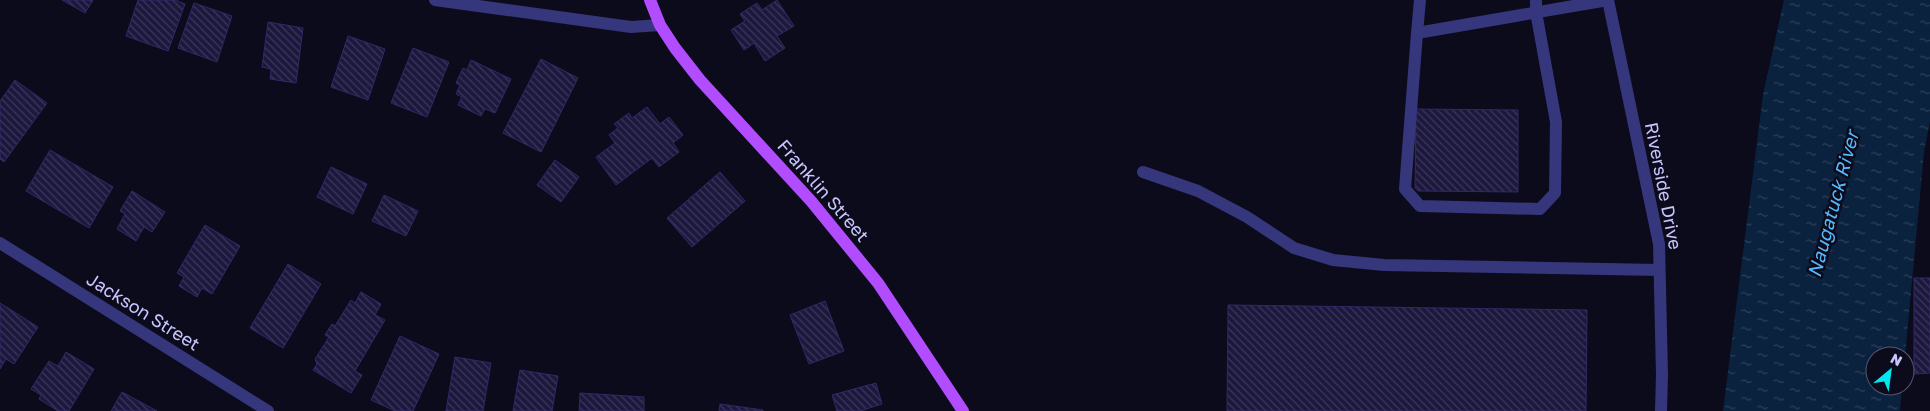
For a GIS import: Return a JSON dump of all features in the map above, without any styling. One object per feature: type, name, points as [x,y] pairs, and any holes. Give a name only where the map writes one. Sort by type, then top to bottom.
[{"type":"main road","name":"Franklin Street","points":[[650,0],[660,25],[700,80],[811,201],[878,283],[963,411]]},
{"type":"street","points":[[435,0],[631,27],[660,25]]},
{"type":"street","points":[[1420,0],[1405,189],[1420,206],[1540,209],[1555,193],[1556,122],[1536,6]]},
{"type":"street","points":[[1417,33],[1536,6],[1608,0]]},
{"type":"street","name":"Riverside Drive","points":[[1608,0],[1659,244],[1661,411]]},
{"type":"street","points":[[1143,172],[1198,191],[1247,217],[1294,248],[1333,260],[1384,265],[1659,270]]},
{"type":"street","name":"Jackson Street","points":[[0,242],[268,411]]},
{"type":"water","name":"Naugatuck River","points":[[1784,0],[1930,0],[1930,121],[1924,152],[1906,346],[1865,346],[1865,396],[1901,396],[1900,411],[1723,411],[1763,95]]},
{"type":"building","points":[[62,0],[93,0],[85,13]]},
{"type":"building","points":[[138,0],[175,0],[185,4],[168,51],[126,36]]},
{"type":"building","points":[[777,0],[794,26],[777,36],[785,48],[765,61],[754,43],[744,50],[731,30],[745,21],[740,14],[757,3],[762,10]]},
{"type":"building","points":[[194,3],[232,16],[217,62],[178,48]]},
{"type":"building","points":[[268,22],[303,28],[296,83],[270,79],[271,69],[262,67]]},
{"type":"building","points":[[348,36],[385,49],[368,100],[331,87]]},
{"type":"building","points":[[413,48],[449,62],[427,117],[391,103]]},
{"type":"building","points":[[541,59],[578,78],[541,152],[503,133]]},
{"type":"building","points":[[471,60],[511,79],[495,113],[485,109],[481,116],[458,105],[462,97],[456,94],[460,85],[456,83],[463,68],[467,70]]},
{"type":"building","points":[[15,80],[47,103],[4,162],[0,159],[0,101]]},
{"type":"building","points":[[647,107],[660,124],[669,117],[683,135],[673,143],[679,152],[659,167],[652,158],[616,185],[596,157],[615,143],[609,135],[618,128],[614,124],[629,113],[632,118]]},
{"type":"building","points":[[1416,109],[1518,110],[1518,192],[1418,191],[1415,188]]},
{"type":"building","points":[[50,150],[113,187],[89,228],[26,191]]},
{"type":"building","points":[[555,160],[579,177],[561,202],[537,185]]},
{"type":"building","points":[[331,167],[367,184],[353,214],[317,197]]},
{"type":"building","points":[[720,172],[745,201],[692,247],[667,218]]},
{"type":"building","points":[[132,191],[165,212],[152,232],[144,227],[136,241],[117,229],[125,214],[120,211]]},
{"type":"building","points":[[384,195],[418,211],[406,236],[372,221]]},
{"type":"building","points":[[205,225],[240,246],[212,294],[202,288],[197,297],[179,286],[184,277],[177,273]]},
{"type":"building","points":[[288,264],[321,284],[283,348],[250,328]]},
{"type":"building","points":[[1914,278],[1930,278],[1930,373],[1915,374]]},
{"type":"building","points":[[361,292],[381,304],[375,315],[385,320],[355,371],[362,375],[351,393],[313,370],[317,364],[315,359],[329,337],[325,335],[332,324],[335,326],[351,300],[355,303]]},
{"type":"building","points":[[825,301],[844,351],[809,364],[790,315]]},
{"type":"building","points":[[0,303],[38,327],[14,364],[6,359],[0,369]]},
{"type":"building","points":[[1228,305],[1587,310],[1586,411],[1227,411]]},
{"type":"building","points":[[400,336],[439,354],[413,411],[395,411],[371,400]]},
{"type":"building","points":[[66,352],[94,369],[69,411],[58,411],[39,399],[41,395],[31,389],[49,361],[58,366]]},
{"type":"building","points":[[455,357],[491,363],[483,411],[446,411]]},
{"type":"building","points":[[520,370],[558,376],[552,411],[513,411]]},
{"type":"building","points":[[876,383],[882,404],[860,411],[837,411],[832,395]]},
{"type":"building","points":[[122,392],[157,411],[111,411]]},
{"type":"building","points":[[580,393],[644,397],[644,411],[579,411]]},
{"type":"building","points":[[720,404],[763,410],[763,411],[719,411]]}]
